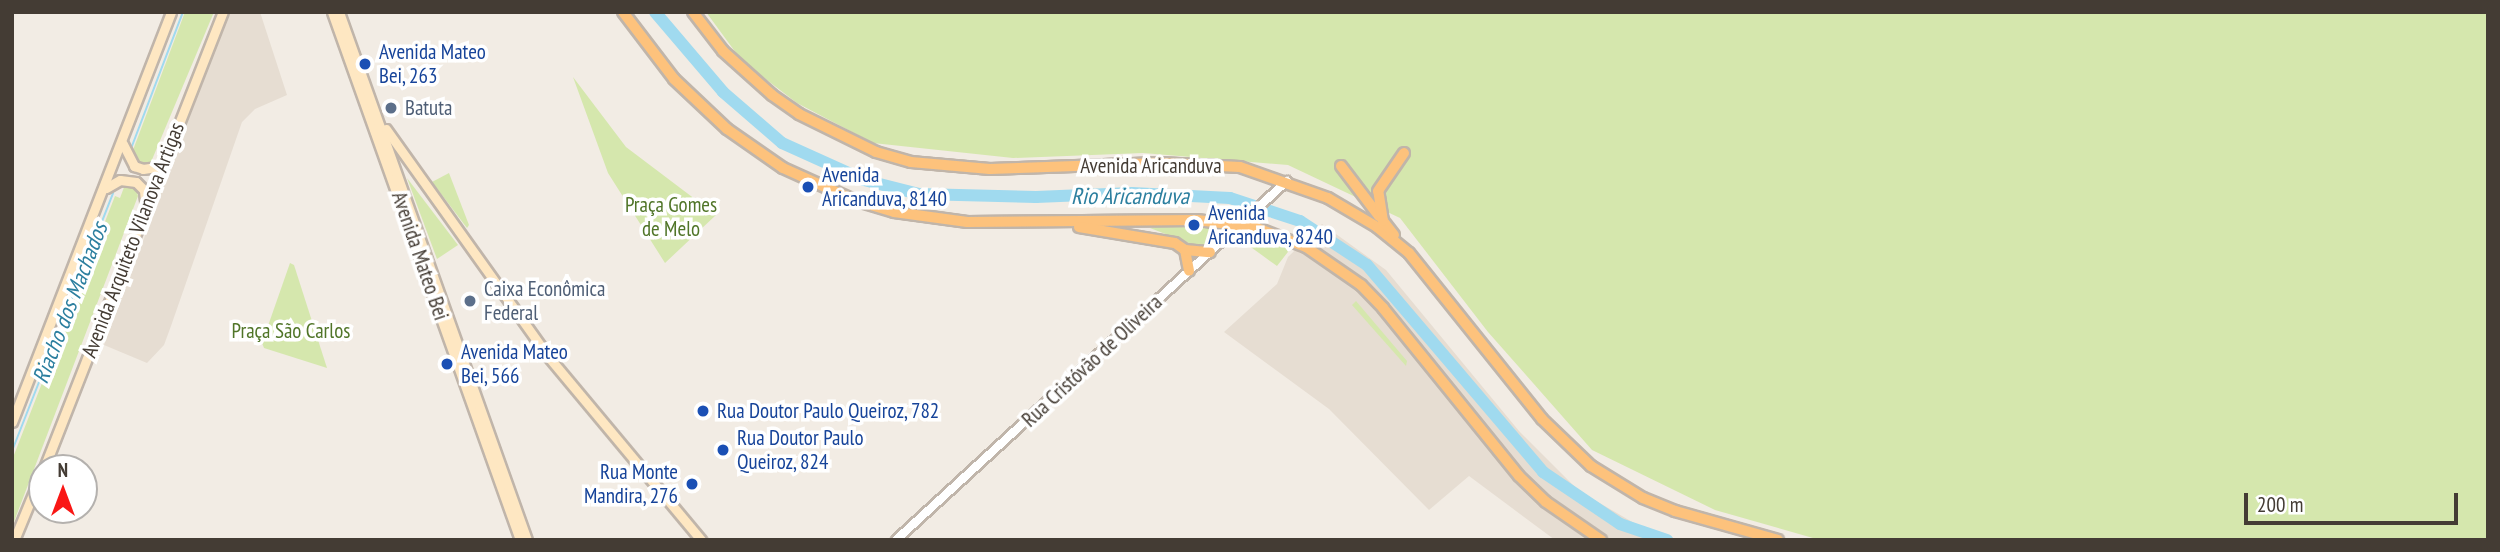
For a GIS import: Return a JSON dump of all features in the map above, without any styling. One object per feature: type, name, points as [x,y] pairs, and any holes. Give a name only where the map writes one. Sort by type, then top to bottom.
[{"type":"highway","points":[[623,12],[700,106],[757,152],[820,186],[854,200],[933,219],[1052,222],[1142,219],[1239,225],[1306,247],[1361,285],[1519,476],[1546,502],[1601,540]]},
{"type":"highway","name":"Avenida Aricanduva","points":[[693,12],[723,51],[772,95],[799,114],[876,152],[911,162],[990,169],[1198,163],[1240,167],[1352,211],[1409,253],[1542,419],[1591,466],[1664,506],[1778,540]]},
{"type":"highway","points":[[1383,221],[1378,202],[1381,181],[1404,153]]},
{"type":"highway","points":[[1341,166],[1409,253]]},
{"type":"highway","points":[[1052,222],[1168,240],[1185,250],[1210,252]]},
{"type":"highway","points":[[1185,250],[1189,271]]},
{"type":"main road","points":[[12,422],[123,142],[171,12]]},
{"type":"main road","name":"Avenida Arquiteto Vilanova Artigas","points":[[49,454],[145,204],[223,12]]},
{"type":"main road","name":"Avenida Mateo Bei","points":[[331,12],[390,162],[527,540]]},
{"type":"main road","name":"Avenida Mateo Bei","points":[[339,12],[379,119],[390,162],[520,540]]},
{"type":"main road","points":[[379,119],[547,355],[701,540]]},
{"type":"main road","points":[[123,142],[134,166],[143,169],[161,166]]},
{"type":"main road","points":[[390,162],[416,173]]},
{"type":"main road","points":[[105,188],[120,180],[136,182],[144,190],[145,204]]},
{"type":"main road","name":"Avenida Arquiteto Vilanova Artigas","points":[[15,540],[28,508]]},
{"type":"street","name":"Rua Cristóvão de Oliveira","points":[[896,540],[1283,185]]},
{"type":"shaded area","points":[[229,12],[260,12],[287,95],[255,109],[242,122],[164,345],[147,363],[104,345]]},
{"type":"shaded area","points":[[1322,224],[1386,270],[1519,431],[1579,491],[1634,523],[1677,540],[1555,540],[1469,476],[1429,510],[1329,409],[1224,332],[1277,284],[1288,257]]},
{"type":"green space","points":[[185,12],[214,12],[151,162],[139,164],[130,158]]},
{"type":"green space","points":[[706,12],[2488,12],[2488,540],[1820,540],[1715,510],[1592,450],[1488,332],[1400,218],[1288,165],[1143,153],[1013,158],[873,143],[797,103],[742,61]]},
{"type":"green space","name":"Praça Gomes de Melo","points":[[573,77],[626,147],[716,215],[665,263],[608,173]]},
{"type":"green space","points":[[449,173],[469,225],[467,228],[432,182]]},
{"type":"green space","points":[[407,178],[458,245],[437,259]]},
{"type":"green space","points":[[126,182],[135,185],[138,196],[40,454],[28,454],[28,485],[12,527],[12,460],[115,196],[120,198]]},
{"type":"green space","points":[[1173,224],[1221,229],[1211,242],[1199,247],[1150,228]]},
{"type":"green space","points":[[1254,234],[1291,248],[1277,266],[1241,240]]},
{"type":"green space","name":"Praça São Carlos","points":[[290,263],[294,265],[327,368],[264,348],[262,343]]},
{"type":"green space","points":[[1356,301],[1407,361],[1406,366],[1352,305]]},
{"type":"waterway","name":"Riacho dos Machados","points":[[132,146],[183,12]]},
{"type":"waterway","name":"Rio Aricanduva","points":[[655,12],[723,92],[782,143],[864,180],[919,194],[1036,197],[1132,193],[1230,198],[1300,221],[1367,265],[1543,472],[1620,524],[1667,540]]},
{"type":"waterway","name":"Riacho dos Machados","points":[[12,451],[113,193]]},
{"type":"place","name":"Avenida Mateo Bei, 263","points":[[365,64]]},
{"type":"place","name":"Batuta","points":[[391,108]]},
{"type":"place","name":"Avenida Aricanduva, 8140","points":[[808,187]]},
{"type":"place","name":"Avenida Aricanduva, 8240","points":[[1194,225]]},
{"type":"place","name":"Caixa Econômica Federal","points":[[470,301]]},
{"type":"place","name":"Avenida Mateo Bei, 566","points":[[447,364]]},
{"type":"place","name":"Rua Doutor Paulo Queiroz, 782","points":[[703,411]]},
{"type":"place","name":"Rua Doutor Paulo Queiroz, 824","points":[[723,450]]},
{"type":"place","name":"Rua Monte Mandira, 276","points":[[692,484]]}]
